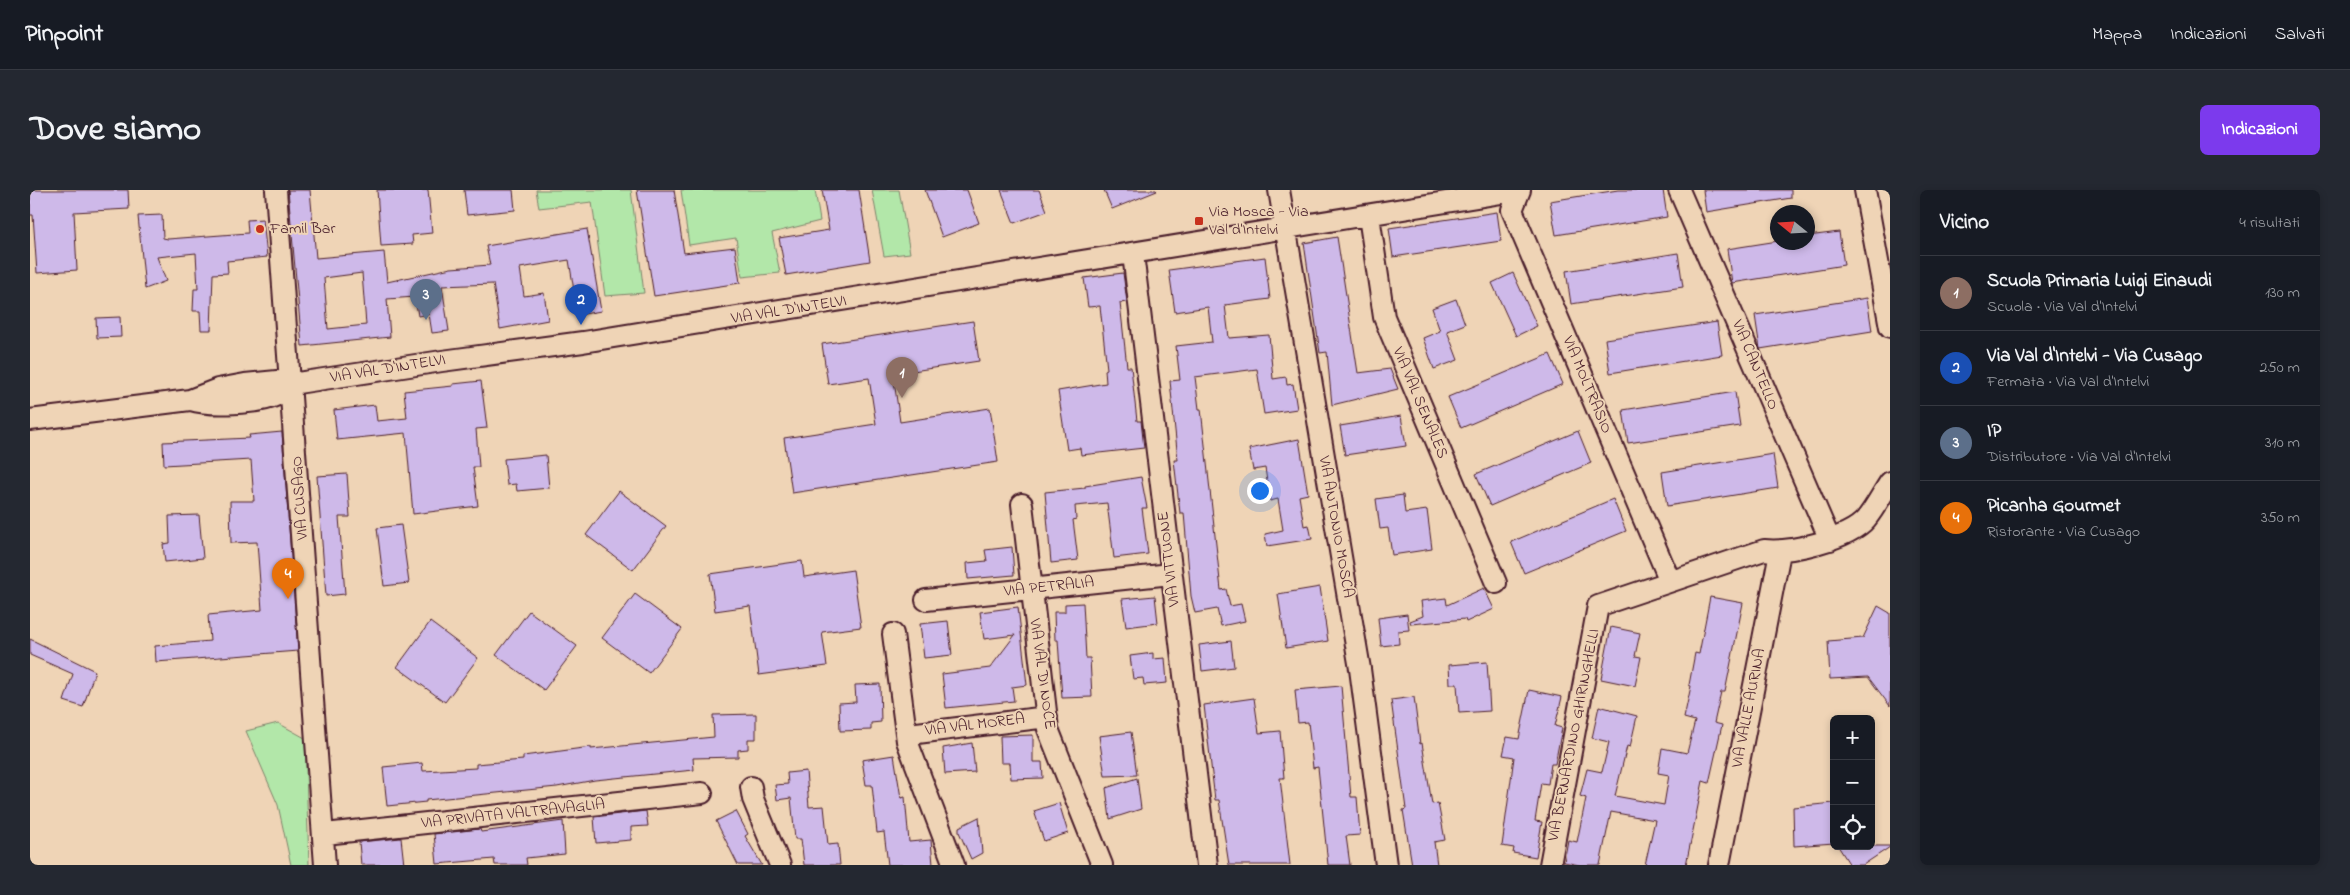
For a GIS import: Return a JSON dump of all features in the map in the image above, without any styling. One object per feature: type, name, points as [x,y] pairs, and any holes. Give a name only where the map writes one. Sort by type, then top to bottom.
[{"type":"street","name":"VIA CUSAGO","points":[[276,190],[326,865]]},
{"type":"street","name":"VIA ANTONIO MOSCA","points":[[1279,190],[1360,669],[1386,865]]},
{"type":"street","name":"VIA VAL D'INTELVI","points":[[30,420],[190,400],[218,389],[245,384],[277,381],[291,384],[442,360],[583,342],[1285,230],[1520,190]]},
{"type":"street","name":"VIA MOLTRASIO","points":[[1520,190],[1512,210],[1670,581]]},
{"type":"street","name":"VIA CANTELLO","points":[[1680,190],[1830,540]]},
{"type":"street","points":[[1865,190],[1890,327]]},
{"type":"street","name":"VIA VAL SENALES","points":[[1369,216],[1384,317],[1496,583]]},
{"type":"street","name":"VIA VITTUONE","points":[[1133,254],[1207,865]]},
{"type":"street","points":[[1670,581],[1764,550],[1780,552],[1830,540],[1865,520],[1890,482]]},
{"type":"street","name":"VIA VAL DI NOCE","points":[[1022,504],[1048,729],[1102,865]]},
{"type":"street","name":"VIA VALLE AURINA","points":[[1719,865],[1780,552]]},
{"type":"street","name":"VIA PETRALIA","points":[[926,600],[1171,574]]},
{"type":"street","name":"VIA BERNARDINO GHIRINGHELLI","points":[[1550,865],[1598,606],[1670,581]]},
{"type":"street","points":[[893,634],[907,741],[954,865]]},
{"type":"street","name":"VIA VAL MOREA","points":[[907,741],[917,733],[1047,717]]},
{"type":"street","points":[[752,787],[753,799],[780,865]]},
{"type":"street","name":"VIA PRIVATA VALTRAVAGLIA","points":[[325,834],[702,793]]},
{"type":"green space","points":[[536,190],[631,190],[644,293],[605,296],[592,202],[539,208]]},
{"type":"green space","points":[[681,190],[815,190],[820,221],[772,233],[780,273],[742,277],[736,238],[689,245]]},
{"type":"green space","points":[[872,190],[899,190],[910,253],[884,256]]},
{"type":"green space","points":[[278,723],[305,738],[309,865],[291,865],[278,805],[246,731]]},
{"type":"building","points":[[30,190],[128,190],[129,209],[74,212],[77,270],[37,273],[33,215],[30,215]]},
{"type":"building","points":[[288,190],[310,190],[316,258],[384,252],[387,282],[451,268],[490,265],[486,246],[587,229],[601,311],[578,315],[569,260],[520,268],[524,296],[544,293],[548,320],[500,329],[493,284],[442,286],[449,331],[432,333],[429,314],[418,316],[415,297],[387,299],[390,337],[302,346]],"holes":[[[362,273],[366,325],[328,329],[324,278]]]},
{"type":"building","points":[[377,190],[428,190],[432,233],[412,235],[413,244],[381,246]]},
{"type":"building","points":[[464,190],[513,190],[515,210],[467,215]]},
{"type":"building","points":[[637,190],[674,190],[684,253],[735,247],[740,283],[654,296]]},
{"type":"building","points":[[822,190],[859,190],[870,261],[786,275],[779,238],[829,230]]},
{"type":"building","points":[[925,190],[967,190],[979,223],[942,237]]},
{"type":"building","points":[[1001,190],[1039,190],[1047,211],[1014,223]]},
{"type":"building","points":[[1104,190],[1156,190],[1157,191],[1112,209]]},
{"type":"building","points":[[1618,190],[1663,190],[1667,217],[1556,235],[1550,201]]},
{"type":"building","points":[[1703,190],[1791,190],[1791,198],[1706,212]]},
{"type":"building","points":[[1497,212],[1501,241],[1393,257],[1389,228]]},
{"type":"building","points":[[162,215],[163,238],[168,239],[248,233],[247,220],[263,219],[267,257],[227,261],[228,273],[213,274],[211,330],[201,330],[200,311],[193,311],[194,289],[198,289],[196,253],[157,257],[166,281],[145,289],[138,216]]},
{"type":"building","points":[[1839,232],[1844,265],[1732,283],[1727,249],[1770,242],[1770,250],[1815,250],[1815,235]]},
{"type":"building","points":[[1337,237],[1358,373],[1390,369],[1398,389],[1332,405],[1327,352],[1320,353],[1304,243]]},
{"type":"building","points":[[1678,253],[1683,287],[1571,304],[1566,271]]},
{"type":"building","points":[[1265,257],[1270,299],[1225,305],[1229,338],[1269,335],[1273,379],[1286,377],[1287,385],[1293,384],[1297,409],[1264,414],[1257,369],[1195,377],[1199,409],[1201,409],[1221,590],[1226,589],[1230,606],[1241,604],[1245,621],[1221,626],[1217,609],[1195,613],[1191,596],[1184,513],[1180,513],[1174,460],[1178,460],[1170,381],[1180,380],[1176,346],[1212,342],[1208,307],[1175,312],[1169,270]]},
{"type":"building","points":[[1123,273],[1127,302],[1120,303],[1127,367],[1131,367],[1137,421],[1141,421],[1144,448],[1081,455],[1080,448],[1067,450],[1058,391],[1106,383],[1105,370],[1107,369],[1100,306],[1088,307],[1084,278]]},
{"type":"building","points":[[1513,273],[1537,326],[1516,336],[1492,283]]},
{"type":"building","points":[[1867,298],[1872,331],[1760,349],[1755,315]]},
{"type":"building","points":[[1456,299],[1465,324],[1447,331],[1458,360],[1434,369],[1423,338],[1440,331],[1432,308]]},
{"type":"building","points":[[120,317],[121,337],[97,338],[96,318]]},
{"type":"building","points":[[973,321],[979,361],[893,374],[900,422],[990,408],[998,462],[792,493],[784,438],[876,424],[869,378],[828,384],[822,344]]},
{"type":"building","points":[[1717,322],[1722,355],[1610,373],[1605,339]]},
{"type":"building","points":[[1550,354],[1563,384],[1461,428],[1448,397]]},
{"type":"building","points":[[481,381],[487,428],[476,429],[479,467],[473,467],[478,506],[413,514],[406,433],[337,440],[334,410],[375,405],[377,421],[407,418],[404,391]]},
{"type":"building","points":[[1735,392],[1740,426],[1628,443],[1623,410]]},
{"type":"building","points":[[1401,416],[1406,446],[1345,455],[1340,426]]},
{"type":"building","points":[[1578,431],[1591,463],[1490,506],[1476,474]]},
{"type":"building","points":[[282,432],[298,651],[156,662],[155,646],[210,641],[208,615],[262,610],[257,542],[231,543],[230,501],[254,501],[251,460],[164,465],[163,442],[250,438],[249,435]]},
{"type":"building","points":[[1299,439],[1308,494],[1299,496],[1304,526],[1309,525],[1312,539],[1267,546],[1265,534],[1283,530],[1278,499],[1270,501],[1265,468],[1253,470],[1249,449]]},
{"type":"building","points":[[1773,454],[1778,488],[1667,506],[1662,472]]},
{"type":"building","points":[[546,455],[549,488],[517,491],[516,484],[507,485],[504,459]]},
{"type":"building","points":[[347,474],[350,517],[339,517],[345,594],[326,596],[317,476]]},
{"type":"building","points":[[1141,477],[1147,508],[1142,508],[1148,554],[1114,558],[1107,503],[1075,506],[1076,519],[1073,520],[1078,560],[1051,563],[1045,492],[1085,488],[1085,486]]},
{"type":"building","points":[[619,491],[666,526],[633,570],[586,535]]},
{"type":"building","points":[[1403,495],[1405,513],[1427,510],[1432,549],[1392,555],[1388,528],[1380,529],[1376,499]]},
{"type":"building","points":[[1613,499],[1626,531],[1524,573],[1511,542]]},
{"type":"building","points":[[199,515],[203,558],[165,562],[163,544],[170,543],[169,516]]},
{"type":"building","points":[[401,525],[409,583],[384,586],[377,528]]},
{"type":"building","points":[[1012,547],[1014,575],[968,579],[967,563],[987,561],[985,550]]},
{"type":"building","points":[[802,561],[804,577],[853,570],[861,627],[822,632],[827,666],[759,675],[750,606],[715,611],[710,574]]},
{"type":"building","points":[[1320,587],[1328,641],[1286,648],[1278,594]]},
{"type":"building","points":[[1484,588],[1494,609],[1466,622],[1465,619],[1411,624],[1410,621],[1423,616],[1421,601],[1446,598],[1447,605]]},
{"type":"building","points":[[635,594],[682,629],[649,673],[602,638]]},
{"type":"building","points":[[1155,596],[1158,623],[1126,627],[1122,599]]},
{"type":"building","points":[[1710,597],[1743,603],[1725,692],[1721,692],[1714,723],[1722,725],[1709,783],[1703,781],[1686,865],[1645,865],[1655,820],[1611,812],[1600,865],[1580,865],[1564,862],[1568,840],[1577,842],[1586,798],[1580,796],[1587,769],[1602,772],[1609,742],[1592,738],[1599,706],[1637,716],[1630,747],[1627,746],[1615,796],[1664,805],[1669,775],[1658,773],[1662,748],[1687,753],[1695,721],[1684,718],[1691,686],[1689,685],[1695,653],[1699,654]]},
{"type":"building","points":[[1083,603],[1086,658],[1090,658],[1092,697],[1062,698],[1058,640],[1055,640],[1054,612],[1065,612],[1065,604]]},
{"type":"building","points":[[1878,606],[1890,613],[1890,706],[1868,677],[1830,679],[1828,641],[1863,638]]},
{"type":"building","points":[[1018,607],[1027,685],[1012,687],[1014,701],[946,708],[942,674],[990,668],[1015,635],[984,639],[980,612]]},
{"type":"building","points":[[529,611],[577,646],[544,690],[496,655]]},
{"type":"building","points":[[1407,614],[1409,630],[1398,631],[1399,644],[1381,646],[1378,618]]},
{"type":"building","points":[[948,621],[952,655],[924,658],[920,624]]},
{"type":"building","points":[[430,622],[478,658],[445,702],[397,667]]},
{"type":"building","points":[[1611,627],[1640,633],[1635,656],[1641,657],[1635,686],[1601,679]]},
{"type":"building","points":[[30,639],[95,671],[83,707],[64,701],[73,674],[30,655]]},
{"type":"building","points":[[1231,641],[1234,667],[1202,671],[1199,645]]},
{"type":"building","points":[[1153,653],[1153,659],[1165,658],[1167,683],[1144,685],[1143,678],[1133,679],[1130,656]]},
{"type":"building","points":[[1487,662],[1490,711],[1459,713],[1457,684],[1450,684],[1449,665]]},
{"type":"building","points":[[880,684],[881,722],[871,723],[871,730],[840,731],[839,703],[856,702],[855,685]]},
{"type":"building","points":[[1341,686],[1351,797],[1357,797],[1360,835],[1346,836],[1350,865],[1328,865],[1318,767],[1313,768],[1308,722],[1298,723],[1295,690]]},
{"type":"building","points":[[1529,690],[1562,697],[1555,726],[1562,728],[1555,764],[1551,764],[1548,784],[1541,783],[1535,821],[1542,822],[1536,857],[1513,853],[1514,848],[1502,846],[1514,757],[1503,755],[1507,737],[1519,739]]},
{"type":"building","points":[[1414,697],[1420,744],[1422,743],[1432,804],[1438,803],[1445,840],[1434,842],[1437,865],[1412,865],[1403,810],[1406,809],[1391,700]]},
{"type":"building","points":[[1254,698],[1259,733],[1280,731],[1284,778],[1280,778],[1290,865],[1229,865],[1219,800],[1215,800],[1204,705]]},
{"type":"building","points":[[756,714],[756,739],[748,739],[748,749],[738,750],[738,757],[693,758],[694,770],[595,780],[557,787],[426,800],[426,802],[387,806],[383,767],[422,763],[423,771],[476,768],[476,764],[523,760],[523,756],[591,747],[591,749],[714,737],[713,715]]},
{"type":"building","points":[[1131,732],[1137,775],[1105,776],[1099,736]]},
{"type":"building","points":[[1033,735],[1033,762],[1042,762],[1043,778],[1011,779],[1010,763],[1001,763],[1000,736]]},
{"type":"building","points":[[972,743],[975,772],[945,774],[943,748]]},
{"type":"building","points":[[894,755],[901,798],[905,797],[909,842],[931,840],[933,865],[888,865],[884,832],[877,833],[872,785],[866,785],[862,760]]},
{"type":"building","points":[[806,771],[809,807],[824,806],[828,845],[838,844],[840,865],[804,865],[801,839],[795,839],[791,798],[777,800],[775,785],[788,784],[787,773]]},
{"type":"building","points":[[1137,778],[1141,809],[1110,819],[1106,788]]},
{"type":"building","points":[[1059,803],[1068,833],[1044,841],[1034,811]]},
{"type":"building","points":[[1830,803],[1830,843],[1794,846],[1793,807]]},
{"type":"building","points":[[646,811],[648,826],[631,827],[631,840],[596,843],[594,817]]},
{"type":"building","points":[[736,811],[748,834],[745,836],[762,865],[738,865],[716,821]]},
{"type":"building","points":[[979,817],[982,853],[971,859],[959,832],[959,827]]},
{"type":"building","points":[[563,821],[565,854],[526,858],[527,865],[495,865],[494,859],[437,864],[434,834],[480,829],[481,832]]},
{"type":"building","points":[[401,838],[404,865],[361,865],[359,842]]},
{"type":"building","points":[[1875,846],[1890,846],[1863,865],[1850,865],[1841,850],[1875,850]]},
{"type":"place","name":"Via Mosca - Via Val d'Intelvi","points":[[1199,221]]},
{"type":"place","name":"Famil Bar","points":[[260,229]]},
{"type":"place","name":"IP","points":[[426,320]]},
{"type":"place","name":"Via Val d'Intelvi - Via Cusago","points":[[581,325]]},
{"type":"place","name":"Scuola Primaria Luigi Einaudi","points":[[902,398]]},
{"type":"place","name":"Picanha Gourmet","points":[[288,599]]}]
